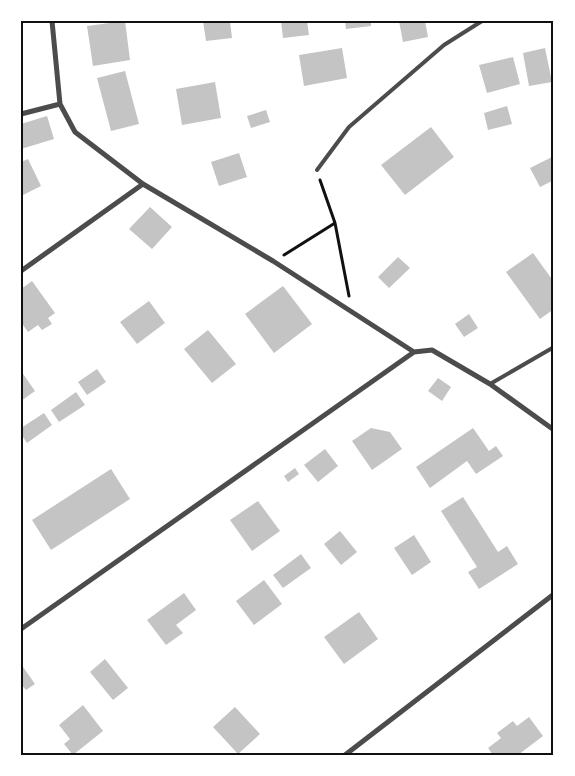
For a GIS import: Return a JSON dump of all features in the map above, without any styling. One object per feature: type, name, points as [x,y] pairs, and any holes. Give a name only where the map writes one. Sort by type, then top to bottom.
[{"type":"street","points":[[52,21],[60,104],[75,132],[143,184],[273,261],[414,352]]},
{"type":"street","points":[[21,114],[60,104]]},
{"type":"street","points":[[21,272],[143,184]]},
{"type":"street","points":[[21,629],[414,352],[432,350],[490,384],[554,430]]},
{"type":"street","points":[[345,755],[554,594]]},
{"type":"lane","points":[[317,170],[349,127],[444,45],[482,21]]},
{"type":"lane","points":[[490,384],[554,346]]},
{"type":"path","points":[[317,170],[335,223],[352,312]]},
{"type":"path","points":[[273,261],[335,223]]},
{"type":"building","points":[[125,21],[130,60],[93,66],[87,26]]},
{"type":"building","points":[[203,21],[230,21],[232,38],[206,41]]},
{"type":"building","points":[[281,21],[307,21],[309,35],[283,38]]},
{"type":"building","points":[[345,21],[371,21],[371,26],[346,29]]},
{"type":"building","points":[[399,21],[425,21],[428,37],[403,42]]},
{"type":"building","points":[[342,48],[347,78],[304,86],[299,55]]},
{"type":"building","points":[[545,48],[552,82],[529,86],[523,53]]},
{"type":"building","points":[[513,57],[520,84],[487,93],[479,65]]},
{"type":"building","points":[[125,71],[139,124],[111,131],[97,78]]},
{"type":"building","points":[[215,82],[221,118],[182,125],[176,89]]},
{"type":"building","points":[[507,106],[512,124],[488,130],[484,113]]},
{"type":"building","points":[[266,110],[270,122],[251,128],[247,116]]},
{"type":"building","points":[[47,116],[54,139],[21,149],[21,124]]},
{"type":"building","points":[[431,127],[454,157],[405,195],[381,165]]},
{"type":"building","points":[[239,153],[247,177],[219,186],[211,162]]},
{"type":"building","points":[[554,156],[554,180],[540,187],[530,168]]},
{"type":"building","points":[[28,159],[41,186],[21,196],[21,162]]},
{"type":"building","points":[[150,207],[172,227],[152,249],[129,229]]},
{"type":"building","points":[[533,253],[554,282],[554,309],[540,319],[506,272]]},
{"type":"building","points":[[398,257],[410,268],[389,288],[378,277]]},
{"type":"building","points":[[32,281],[55,313],[48,318],[52,324],[42,330],[38,325],[28,332],[21,322],[21,289]]},
{"type":"building","points":[[283,286],[312,324],[274,353],[245,314]]},
{"type":"building","points":[[149,301],[165,323],[137,344],[120,322]]},
{"type":"building","points":[[469,314],[478,328],[464,337],[455,324]]},
{"type":"building","points":[[208,330],[236,364],[212,383],[184,349]]},
{"type":"building","points":[[97,369],[106,382],[87,395],[78,382]]},
{"type":"building","points":[[21,371],[35,391],[21,401]]},
{"type":"building","points":[[438,378],[451,387],[442,401],[428,391]]},
{"type":"building","points":[[76,392],[85,405],[59,422],[51,410]]},
{"type":"building","points":[[44,413],[52,425],[27,443],[21,434],[21,428]]},
{"type":"building","points":[[371,428],[390,432],[402,449],[372,470],[352,441]]},
{"type":"building","points":[[473,428],[489,451],[496,446],[503,456],[476,474],[467,461],[430,488],[416,467]]},
{"type":"building","points":[[325,449],[338,466],[318,482],[304,465]]},
{"type":"building","points":[[295,468],[299,474],[288,482],[284,476]]},
{"type":"building","points":[[111,469],[130,499],[51,550],[32,520]]},
{"type":"building","points":[[463,497],[498,552],[507,546],[518,564],[479,589],[468,572],[477,567],[441,511]]},
{"type":"building","points":[[258,501],[280,531],[252,551],[230,520]]},
{"type":"building","points":[[340,531],[357,552],[341,565],[324,544]]},
{"type":"building","points":[[414,535],[431,562],[412,575],[394,548]]},
{"type":"building","points":[[301,554],[311,568],[283,588],[273,575]]},
{"type":"building","points":[[264,580],[282,604],[254,625],[236,601]]},
{"type":"building","points":[[184,593],[196,610],[176,625],[183,633],[166,645],[147,620]]},
{"type":"building","points":[[359,612],[378,639],[344,664],[324,637]]},
{"type":"building","points":[[105,659],[128,688],[113,700],[90,672]]},
{"type":"building","points":[[21,664],[35,684],[26,690],[21,684]]},
{"type":"building","points":[[83,705],[103,731],[73,755],[64,744],[70,739],[59,725]]},
{"type":"building","points":[[235,707],[260,734],[238,754],[213,727]]},
{"type":"building","points":[[529,717],[543,736],[518,755],[493,755],[488,748],[501,738],[497,733],[513,721],[517,726]]}]
